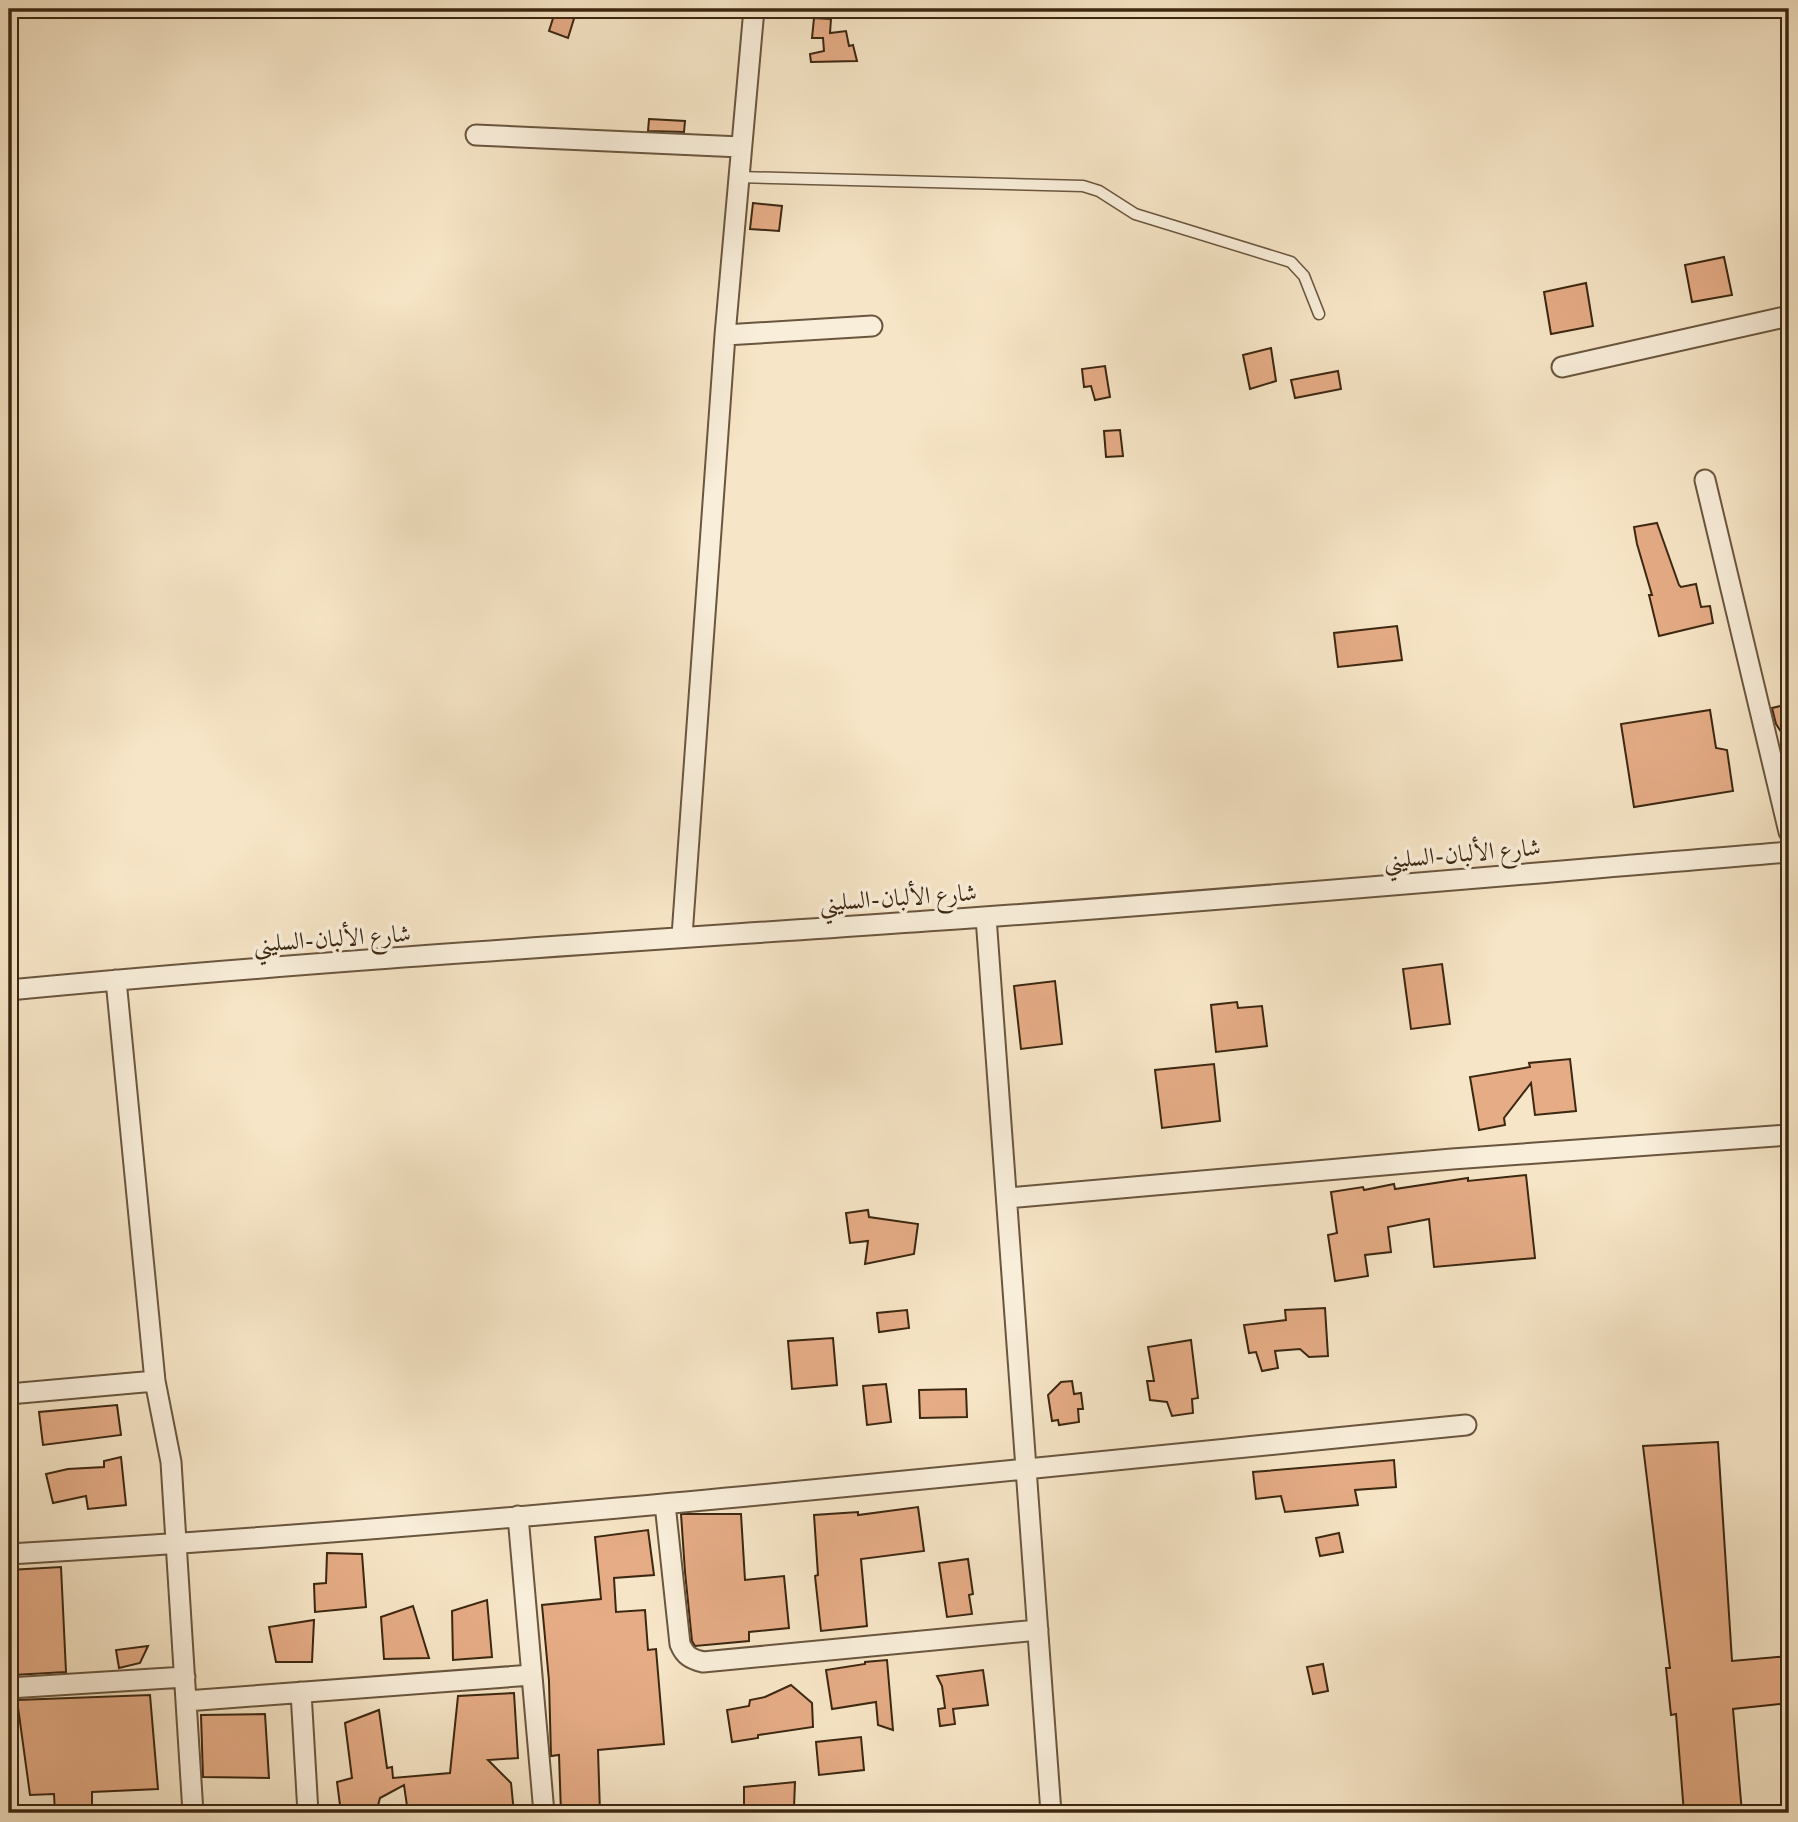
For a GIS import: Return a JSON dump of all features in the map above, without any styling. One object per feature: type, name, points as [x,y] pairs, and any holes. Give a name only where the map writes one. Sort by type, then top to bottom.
[{"type":"street","points":[[682,936],[725,335],[754,9]]},
{"type":"street","points":[[476,135],[741,147]]},
{"type":"street","points":[[1562,367],[1789,316]]},
{"type":"street","points":[[725,335],[872,326]]},
{"type":"street","points":[[1704,480],[1789,832]]},
{"type":"street","name":"شارع الألبان-السليني","points":[[9,990],[682,936],[986,917],[1789,852]]},
{"type":"street","points":[[986,917],[1051,1813]]},
{"type":"street","points":[[116,980],[155,1381],[171,1462],[193,1813]]},
{"type":"street","points":[[1007,1198],[1452,1159],[1789,1135]]},
{"type":"street","points":[[9,1394],[155,1381]]},
{"type":"street","points":[[9,1554],[176,1544],[665,1504],[1466,1424]]},
{"type":"street","points":[[665,1504],[680,1644],[684,1654],[692,1659],[703,1662],[1038,1630]]},
{"type":"street","points":[[519,1516],[544,1813]]},
{"type":"street","points":[[186,1700],[532,1675]]},
{"type":"street","points":[[9,1688],[185,1677]]},
{"type":"street","points":[[302,1692],[308,1813]]},
{"type":"lane","points":[[738,177],[1083,186],[1099,191],[1135,214],[1291,262],[1304,276],[1319,314]]},
{"type":"building","points":[[556,9],[577,9],[568,38],[549,31]]},
{"type":"building","points":[[814,18],[831,19],[830,33],[846,31],[849,46],[853,45],[857,61],[811,62],[810,54],[824,51],[823,38],[812,38]]},
{"type":"building","points":[[649,119],[685,121],[684,132],[648,131]]},
{"type":"building","points":[[753,203],[782,206],[779,231],[750,229]]},
{"type":"building","points":[[1724,257],[1732,295],[1692,302],[1685,265]]},
{"type":"building","points":[[1586,283],[1593,326],[1551,334],[1544,292]]},
{"type":"building","points":[[1271,348],[1276,381],[1250,389],[1243,355]]},
{"type":"building","points":[[1105,366],[1110,397],[1095,400],[1091,386],[1084,387],[1082,369]]},
{"type":"building","points":[[1338,371],[1341,389],[1295,398],[1291,380]]},
{"type":"building","points":[[1120,430],[1123,456],[1106,457],[1104,431]]},
{"type":"building","points":[[1657,523],[1679,585],[1681,587],[1696,584],[1701,607],[1710,606],[1713,623],[1659,636],[1649,595],[1652,595],[1634,527]]},
{"type":"building","points":[[1397,626],[1402,660],[1338,667],[1334,633]]},
{"type":"building","points":[[1789,704],[1789,744],[1776,724],[1772,708]]},
{"type":"building","points":[[1710,710],[1716,748],[1727,750],[1733,791],[1634,807],[1621,724]]},
{"type":"building","points":[[1442,964],[1450,1024],[1411,1029],[1403,969]]},
{"type":"building","points":[[1055,981],[1062,1044],[1021,1049],[1014,986]]},
{"type":"building","points":[[1237,1002],[1238,1008],[1262,1006],[1267,1046],[1216,1052],[1211,1005]]},
{"type":"building","points":[[1570,1059],[1576,1111],[1535,1115],[1531,1083],[1504,1118],[1505,1125],[1479,1130],[1470,1077],[1530,1067],[1529,1063]]},
{"type":"building","points":[[1214,1064],[1220,1121],[1162,1128],[1155,1070]]},
{"type":"building","points":[[1526,1175],[1535,1258],[1434,1267],[1429,1219],[1388,1227],[1391,1252],[1365,1255],[1368,1276],[1335,1281],[1328,1235],[1337,1233],[1331,1192],[1363,1187],[1364,1190],[1394,1184],[1395,1189],[1468,1178],[1468,1181]]},
{"type":"building","points":[[868,1210],[869,1217],[918,1224],[914,1254],[865,1264],[868,1241],[850,1243],[846,1213]]},
{"type":"building","points":[[1325,1308],[1328,1356],[1309,1357],[1300,1349],[1275,1351],[1278,1368],[1262,1371],[1256,1352],[1249,1353],[1244,1325],[1286,1320],[1285,1310]]},
{"type":"building","points":[[907,1310],[909,1328],[879,1332],[877,1313]]},
{"type":"building","points":[[833,1338],[837,1385],[792,1389],[788,1341]]},
{"type":"building","points":[[1191,1340],[1198,1398],[1192,1399],[1193,1413],[1172,1416],[1167,1402],[1150,1400],[1147,1381],[1154,1381],[1148,1347]]},
{"type":"building","points":[[1072,1381],[1074,1394],[1081,1393],[1083,1409],[1078,1409],[1079,1422],[1059,1425],[1058,1420],[1052,1421],[1048,1395],[1061,1382]]},
{"type":"building","points":[[886,1384],[891,1422],[867,1425],[863,1386]]},
{"type":"building","points":[[966,1389],[967,1417],[920,1418],[919,1390]]},
{"type":"building","points":[[117,1405],[121,1435],[43,1445],[39,1412]]},
{"type":"building","points":[[1718,1442],[1732,1661],[1789,1656],[1789,1703],[1733,1709],[1742,1813],[1684,1813],[1676,1714],[1671,1715],[1666,1668],[1670,1668],[1643,1446]]},
{"type":"building","points":[[121,1457],[126,1505],[88,1509],[86,1496],[53,1503],[46,1474],[68,1469],[104,1467],[104,1461]]},
{"type":"building","points":[[1394,1460],[1396,1487],[1355,1490],[1358,1505],[1285,1512],[1281,1496],[1256,1499],[1253,1472]]},
{"type":"building","points":[[918,1507],[924,1551],[861,1559],[867,1626],[821,1631],[815,1576],[818,1575],[814,1515],[858,1512],[858,1515]]},
{"type":"building","points":[[681,1514],[741,1514],[745,1580],[784,1576],[789,1628],[749,1632],[749,1641],[695,1646],[692,1641]]},
{"type":"building","points":[[648,1530],[654,1575],[614,1578],[616,1612],[645,1610],[648,1650],[656,1649],[664,1744],[598,1750],[600,1813],[561,1813],[559,1755],[551,1756],[549,1681],[542,1605],[601,1599],[595,1537]]},
{"type":"building","points":[[1339,1533],[1343,1552],[1320,1556],[1316,1538]]},
{"type":"building","points":[[327,1553],[362,1554],[366,1607],[315,1612],[314,1584],[326,1583]]},
{"type":"building","points":[[968,1559],[973,1594],[969,1595],[972,1614],[947,1617],[939,1563]]},
{"type":"building","points":[[61,1567],[66,1672],[13,1675],[13,1672],[9,1672],[9,1570]]},
{"type":"building","points":[[487,1600],[492,1657],[453,1660],[452,1611]]},
{"type":"building","points":[[413,1606],[429,1658],[384,1659],[381,1617]]},
{"type":"building","points":[[314,1620],[312,1662],[276,1662],[269,1627]]},
{"type":"building","points":[[148,1646],[140,1663],[119,1668],[116,1650]]},
{"type":"building","points":[[887,1660],[893,1730],[878,1725],[876,1702],[832,1709],[826,1670]]},
{"type":"building","points":[[1323,1664],[1328,1691],[1313,1694],[1307,1667]]},
{"type":"building","points":[[983,1670],[988,1705],[953,1709],[955,1724],[940,1726],[938,1709],[945,1708],[942,1686],[937,1676]]},
{"type":"building","points":[[791,1685],[812,1703],[813,1727],[758,1735],[758,1738],[732,1742],[727,1710],[749,1706],[750,1700],[765,1697]]},
{"type":"building","points":[[514,1693],[518,1758],[488,1760],[511,1783],[514,1813],[408,1813],[404,1785],[380,1798],[376,1813],[341,1813],[337,1782],[352,1778],[345,1723],[379,1710],[387,1768],[392,1767],[393,1778],[450,1773],[458,1696]]},
{"type":"building","points":[[150,1695],[158,1789],[92,1792],[92,1813],[55,1813],[54,1794],[30,1795],[17,1700]]},
{"type":"building","points":[[265,1714],[269,1778],[203,1777],[201,1715]]},
{"type":"building","points":[[861,1737],[864,1770],[819,1775],[816,1742]]},
{"type":"building","points":[[795,1782],[794,1807],[744,1813],[744,1787]]}]
